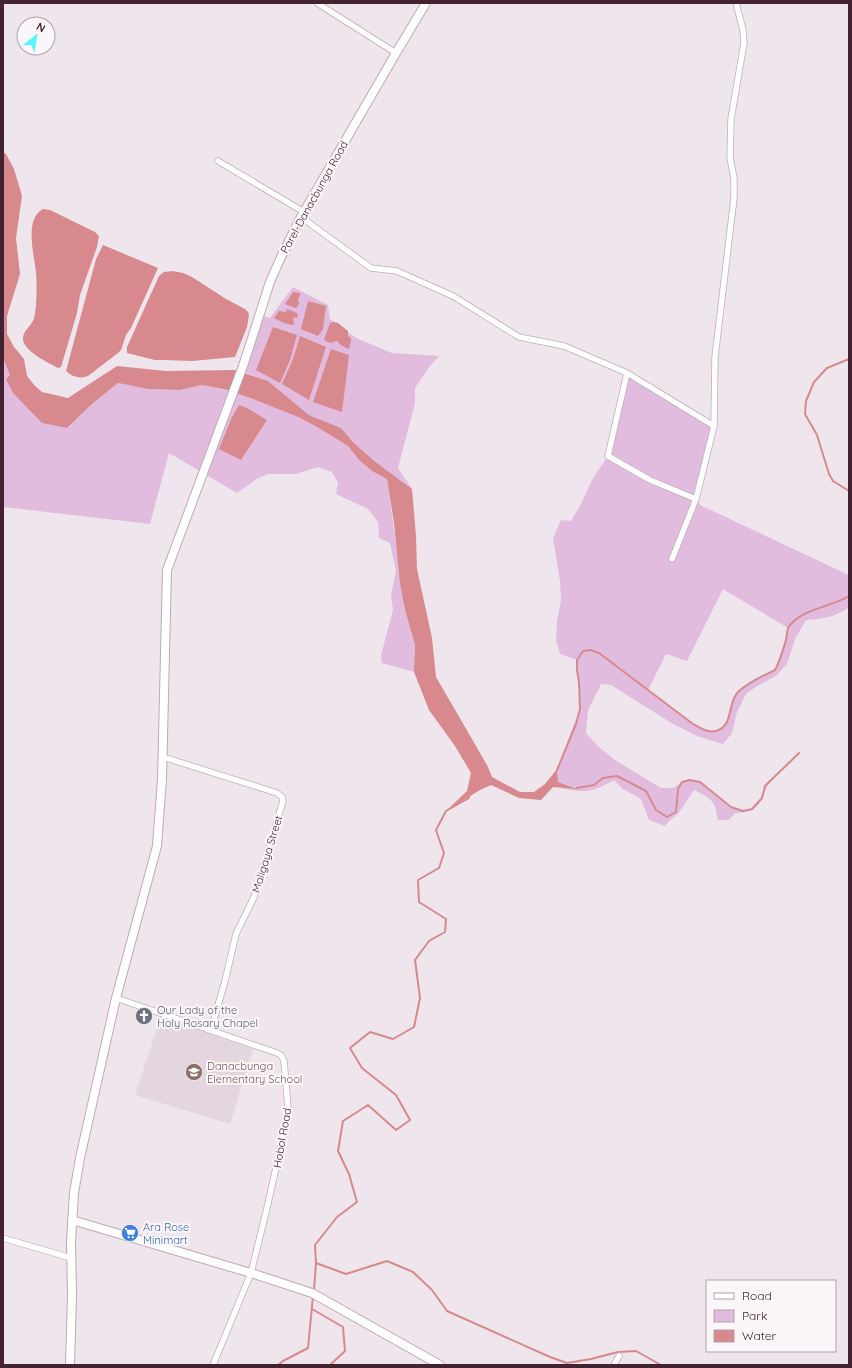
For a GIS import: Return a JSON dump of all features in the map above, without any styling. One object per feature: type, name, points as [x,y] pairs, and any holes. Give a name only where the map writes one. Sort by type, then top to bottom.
[{"type":"main road","name":"Parel-Danacbunga Road","points":[[70,1365],[72,1302],[71,1258],[74,1193],[80,1158],[116,998],[157,846],[163,757],[167,570],[244,363],[270,282],[281,257],[303,214],[426,3]]},
{"type":"main road","points":[[72,1220],[312,1293],[440,1365]]},
{"type":"street","points":[[317,3],[396,53]]},
{"type":"street","points":[[672,559],[696,499],[714,426],[715,356],[734,198],[734,179],[730,156],[731,119],[744,43],[743,30],[736,3]]},
{"type":"street","points":[[218,161],[303,214],[371,268],[397,271],[453,296],[519,337],[564,346],[627,373],[714,426]]},
{"type":"street","points":[[627,373],[608,456],[650,480],[696,499]]},
{"type":"street","name":"Maligaya Street","points":[[163,757],[277,793],[282,797],[283,801],[254,896],[236,934],[211,1030]]},
{"type":"street","name":"Hobol Road","points":[[116,998],[277,1053],[281,1055],[284,1061],[288,1107],[287,1119],[265,1219],[250,1273],[213,1365]]},
{"type":"street","points":[[3,1238],[71,1258]]},
{"type":"street","points":[[614,1365],[619,1356]]},
{"type":"shaded area","name":"Danacbunga Elementary School","points":[[161,1017],[253,1049],[230,1124],[135,1095]]},
{"type":"green space","points":[[293,287],[328,305],[330,319],[356,338],[392,353],[439,356],[415,388],[415,403],[398,468],[412,489],[373,460],[353,442],[341,428],[309,415],[268,381],[241,371],[259,315],[270,318]]},
{"type":"green space","points":[[3,358],[11,375],[13,393],[43,423],[67,428],[91,405],[118,383],[148,389],[179,390],[202,385],[233,392],[298,417],[348,446],[359,460],[372,471],[387,478],[405,610],[415,645],[414,672],[382,663],[381,655],[393,610],[391,595],[396,571],[390,543],[379,538],[378,522],[368,509],[336,494],[338,483],[332,472],[318,467],[296,474],[268,474],[258,478],[237,493],[169,453],[150,524],[3,507]]},
{"type":"green space","points":[[627,373],[714,426],[696,499],[700,505],[849,575],[849,607],[829,617],[806,620],[795,639],[787,664],[776,676],[757,686],[746,694],[737,712],[732,733],[723,744],[697,736],[673,724],[611,685],[601,684],[588,710],[586,733],[599,747],[615,760],[661,788],[673,788],[682,782],[690,780],[700,782],[731,807],[743,811],[752,809],[762,798],[754,809],[747,812],[735,813],[729,820],[718,820],[716,808],[712,801],[694,790],[678,814],[665,826],[649,820],[641,799],[623,789],[614,780],[594,790],[588,791],[575,791],[560,788],[577,788],[558,782],[557,769],[580,709],[577,660],[560,654],[556,640],[557,621],[561,600],[560,581],[553,538],[561,520],[571,521],[593,478],[608,456]],"holes":[[[723,589],[788,628],[786,640],[775,670],[751,682],[738,692],[732,702],[728,720],[722,729],[716,731],[704,730],[693,724],[648,690],[666,654],[687,661]]]},
{"type":"green space","points":[[799,753],[768,785],[762,797],[765,786]]},
{"type":"water","points":[[3,152],[6,154],[14,169],[22,196],[16,238],[20,274],[7,316],[7,334],[14,347],[24,359],[27,376],[35,386],[42,392],[68,398],[117,366],[166,371],[235,370],[268,381],[309,415],[341,428],[353,442],[373,460],[412,489],[417,569],[432,638],[436,677],[487,765],[492,777],[520,792],[534,792],[545,784],[557,769],[558,782],[578,789],[553,787],[541,800],[519,798],[491,785],[446,811],[467,791],[471,773],[455,746],[429,710],[414,672],[415,645],[405,610],[400,583],[394,523],[387,479],[372,471],[359,460],[348,446],[298,417],[227,390],[202,385],[180,390],[148,389],[118,383],[91,405],[67,428],[42,423],[13,393],[6,379],[10,375],[3,358]]},
{"type":"water","points":[[43,209],[50,210],[95,232],[99,236],[97,247],[80,295],[77,313],[61,367],[58,368],[43,360],[28,349],[23,340],[24,334],[33,321],[36,308],[36,277],[32,247],[32,229],[37,214]]},
{"type":"water","points":[[103,245],[158,268],[131,328],[126,335],[121,350],[88,376],[76,377],[66,371],[96,259]]},
{"type":"water","points":[[173,271],[192,277],[248,312],[247,327],[235,357],[192,361],[155,360],[127,353],[127,347],[159,276],[164,272]]},
{"type":"water","points":[[293,292],[300,293],[298,299],[299,304],[296,308],[285,304]]},
{"type":"water","points":[[308,301],[326,306],[323,329],[318,336],[301,329]]},
{"type":"water","points":[[287,309],[297,313],[298,315],[297,318],[295,317],[293,319],[294,325],[286,324],[274,318],[279,311],[286,312]]},
{"type":"water","points":[[330,323],[338,323],[348,331],[348,336],[351,338],[349,349],[342,346],[337,341],[330,343],[324,340]]},
{"type":"water","points":[[273,327],[297,335],[290,360],[280,383],[256,370]]},
{"type":"water","points":[[300,336],[326,347],[309,400],[282,384],[293,359]]},
{"type":"water","points":[[331,349],[349,355],[342,412],[313,402]]},
{"type":"water","points":[[239,405],[267,420],[241,460],[219,449],[232,417]]},
{"type":"waterway","points":[[849,359],[827,368],[814,382],[806,401],[805,414],[817,435],[829,474],[833,481],[849,491]]},
{"type":"waterway","points":[[557,770],[576,724],[580,709],[577,660],[583,651],[591,650],[599,653],[693,724],[707,731],[716,731],[722,728],[728,719],[732,702],[738,692],[751,682],[775,670],[784,648],[788,628],[793,622],[808,612],[849,596]]},
{"type":"waterway","points":[[577,788],[594,785],[603,778],[617,776],[646,791],[656,810],[667,817],[676,812],[678,789],[682,782],[690,780],[700,782],[731,807],[743,811],[752,809],[762,798],[765,786],[799,753]]},
{"type":"waterway","points":[[314,1290],[316,1263],[315,1245],[337,1217],[357,1202],[349,1174],[338,1151],[343,1121],[368,1105],[396,1130],[410,1120],[396,1095],[362,1068],[350,1048],[370,1032],[393,1039],[414,1027],[420,998],[415,960],[429,941],[445,932],[446,919],[419,902],[418,880],[439,868],[444,853],[436,830],[446,811],[469,798],[469,794]]},
{"type":"waterway","points":[[316,1263],[346,1274],[387,1261],[413,1272],[432,1290],[447,1311],[550,1357],[567,1363],[618,1352],[636,1351],[661,1365]]},
{"type":"waterway","points":[[278,1365],[308,1348],[313,1296]]},
{"type":"waterway","points":[[312,1309],[343,1327],[345,1351],[330,1365]]},
{"type":"place","name":"Our Lady of the Holy Rosary Chapel","points":[[144,1016]]},
{"type":"place","name":"Danacbunga Elementary School","points":[[194,1072]]},
{"type":"place","name":"Ara Rose Minimart","points":[[130,1233]]}]
